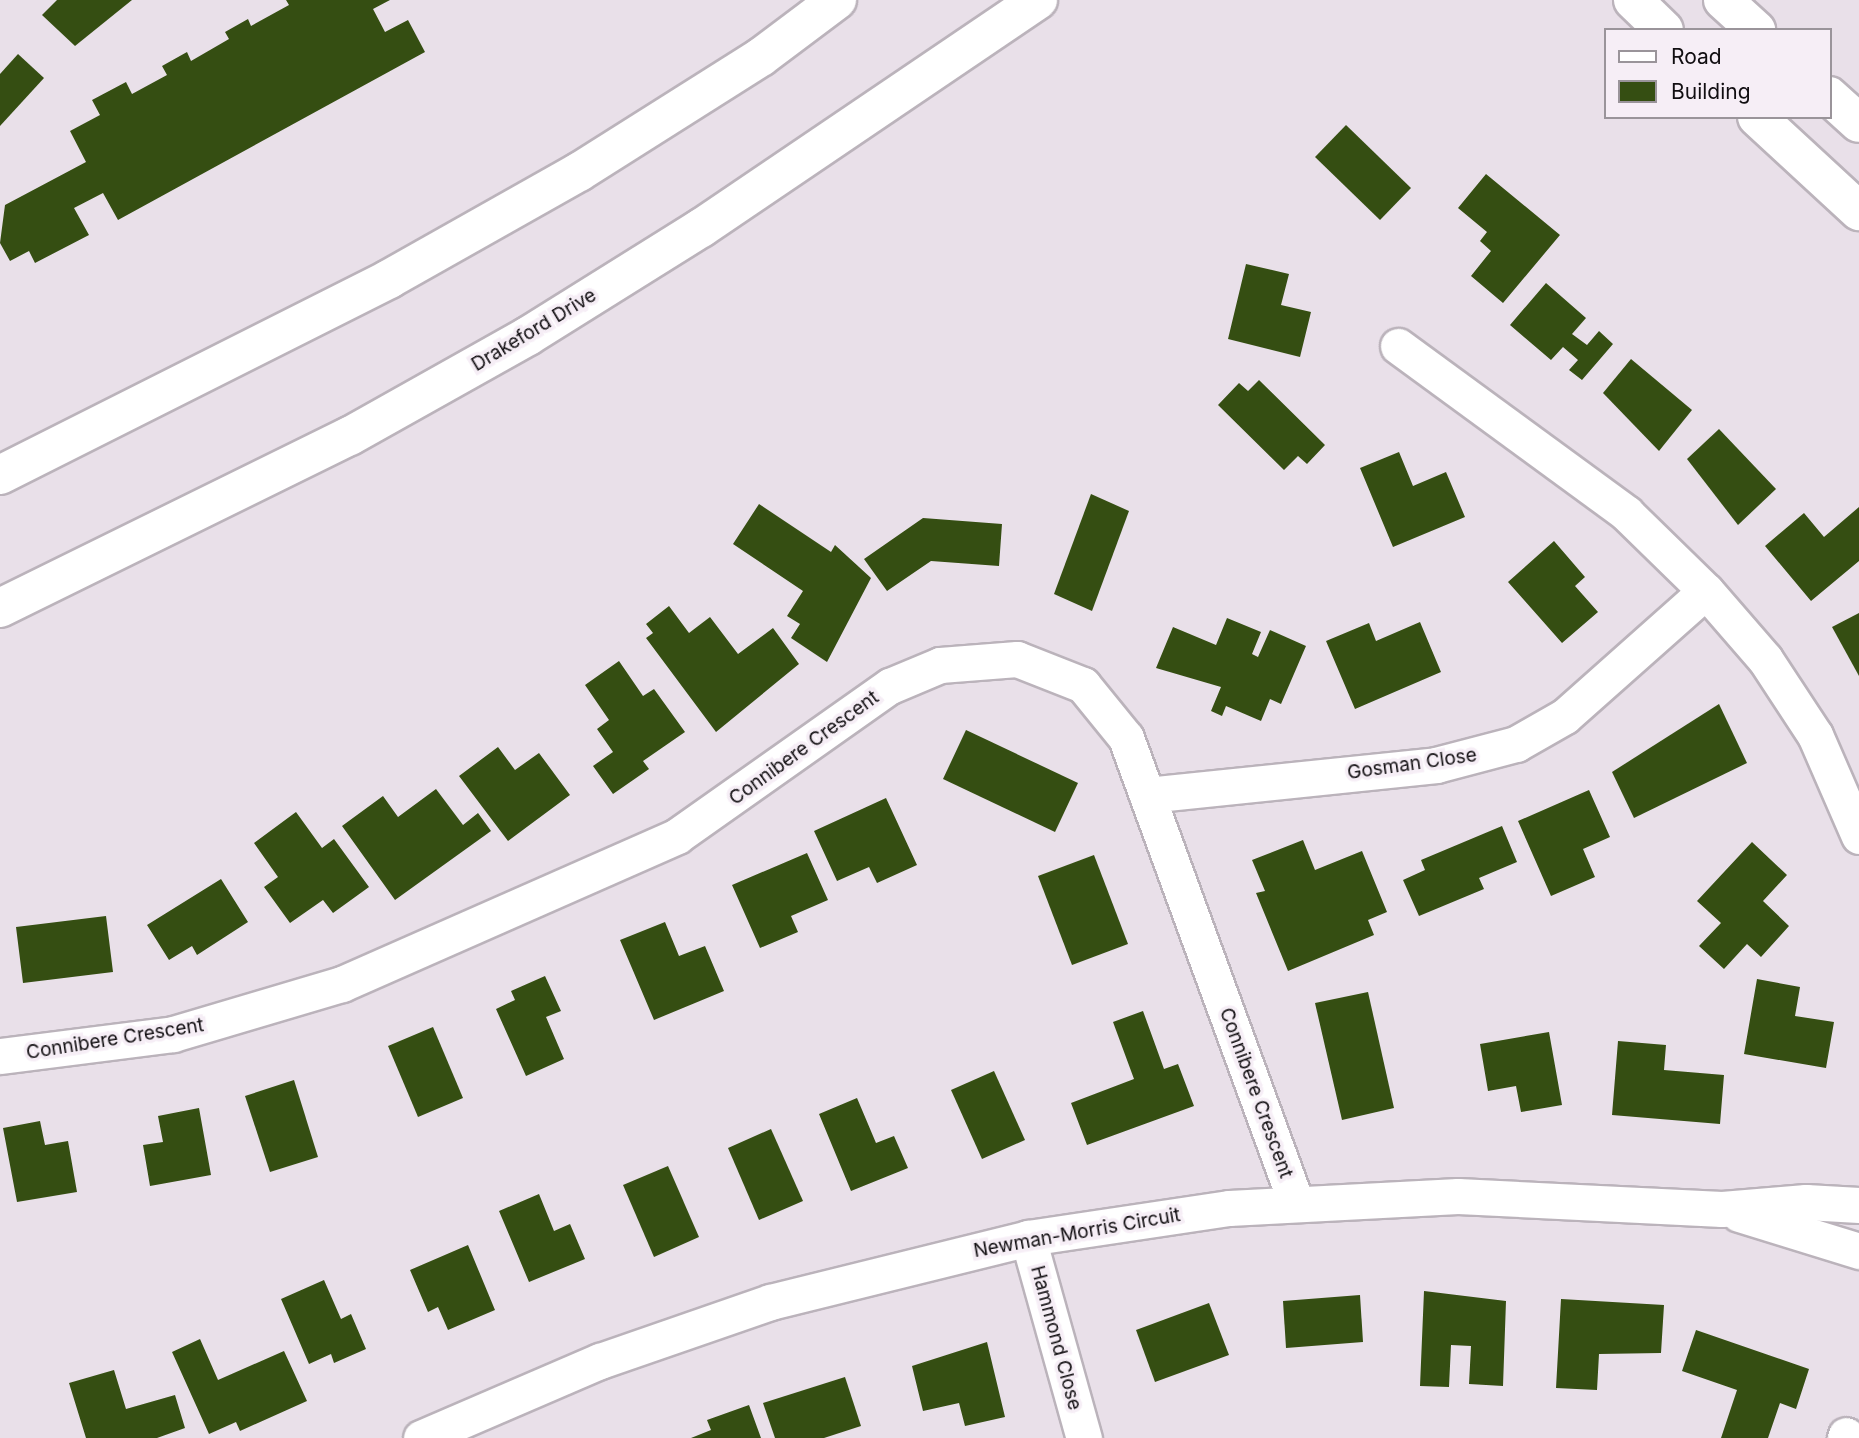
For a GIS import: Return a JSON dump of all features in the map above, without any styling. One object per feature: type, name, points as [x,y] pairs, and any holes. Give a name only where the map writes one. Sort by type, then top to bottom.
[{"type":"main road","points":[[0,475],[223,366],[567,178],[761,57],[837,0]]},
{"type":"main road","name":"Drakeford Drive","points":[[0,608],[339,442],[528,336],[701,228],[1038,0]]},
{"type":"main road","points":[[1633,0],[1662,28]]},
{"type":"main road","points":[[1723,0],[1754,28]]},
{"type":"main road","points":[[1831,98],[1859,122]]},
{"type":"main road","points":[[1759,119],[1859,211]]},
{"type":"street","points":[[1398,346],[1626,513],[1706,591],[1765,659],[1815,735],[1859,836]]},
{"type":"street","name":"Gosman Close","points":[[1147,794],[1436,765],[1516,744],[1565,716],[1706,591]]},
{"type":"street","name":"Connibere Crescent","points":[[0,1056],[173,1034],[342,984],[677,836],[890,686],[940,665],[1017,659],[1083,685],[1115,718],[1147,794],[1296,1202]]},
{"type":"street","name":"Newman-Morris Circuit","points":[[421,1438],[600,1361],[770,1302],[1028,1238],[1296,1202],[1458,1196],[1722,1209],[1806,1202],[1859,1205]]},
{"type":"street","name":"Newman-Morris Circuit","points":[[1722,1209],[1859,1251]]},
{"type":"street","name":"Hammond Close","points":[[1028,1238],[1084,1438]]},
{"type":"building","points":[[57,0],[132,0],[75,46],[42,15]]},
{"type":"building","points":[[286,0],[390,0],[373,9],[385,32],[408,20],[425,52],[118,220],[103,193],[74,208],[89,235],[35,263],[29,251],[10,261],[0,243],[5,205],[86,162],[70,131],[100,115],[92,100],[126,82],[132,94],[167,75],[162,66],[187,52],[191,61],[229,39],[225,32],[248,19],[251,26],[289,5]]},
{"type":"building","points":[[18,54],[44,78],[0,126],[0,74]]},
{"type":"building","points":[[1346,125],[1411,188],[1380,220],[1315,157]]},
{"type":"building","points":[[1486,174],[1560,235],[1503,303],[1471,276],[1491,251],[1480,241],[1487,232],[1458,208]]},
{"type":"building","points":[[1246,264],[1289,274],[1281,305],[1311,312],[1300,357],[1228,339]]},
{"type":"building","points":[[1546,283],[1586,318],[1572,334],[1587,345],[1599,331],[1613,344],[1582,380],[1569,370],[1578,360],[1563,347],[1551,360],[1510,325]]},
{"type":"building","points":[[1631,359],[1692,410],[1659,451],[1603,393]]},
{"type":"building","points":[[1259,380],[1325,445],[1307,464],[1298,456],[1284,470],[1218,405],[1239,383],[1248,391]]},
{"type":"building","points":[[1719,429],[1776,489],[1738,525],[1687,459]]},
{"type":"building","points":[[1399,452],[1413,486],[1446,472],[1465,517],[1393,547],[1360,468]]},
{"type":"building","points":[[1091,494],[1129,511],[1092,611],[1054,594]]},
{"type":"building","points":[[759,504],[831,552],[835,545],[871,578],[827,662],[791,638],[800,624],[787,616],[803,591],[733,544]]},
{"type":"building","points":[[1859,507],[1859,561],[1811,601],[1765,546],[1804,513],[1824,537]]},
{"type":"building","points":[[923,518],[1002,524],[999,566],[931,561],[887,591],[864,559]]},
{"type":"building","points":[[1554,541],[1585,577],[1575,586],[1598,612],[1562,643],[1508,582]]},
{"type":"building","points":[[669,606],[689,633],[710,617],[738,654],[773,628],[799,664],[716,732],[646,638],[653,633],[646,624]]},
{"type":"building","points":[[1859,613],[1859,676],[1832,627]]},
{"type":"building","points":[[1227,618],[1261,632],[1252,654],[1258,657],[1270,630],[1306,646],[1281,704],[1270,699],[1261,721],[1226,706],[1222,716],[1211,711],[1221,687],[1156,668],[1173,627],[1216,645]]},
{"type":"building","points":[[1420,622],[1441,672],[1355,709],[1326,641],[1369,623],[1376,641]]},
{"type":"building","points":[[619,661],[643,696],[654,689],[685,732],[643,761],[649,769],[613,794],[593,766],[613,752],[597,729],[609,720],[585,685]]},
{"type":"building","points":[[1719,704],[1747,763],[1634,818],[1612,772]]},
{"type":"building","points":[[966,730],[1078,783],[1055,832],[943,779]]},
{"type":"building","points":[[498,747],[515,770],[539,753],[570,795],[508,841],[459,776]]},
{"type":"building","points":[[436,789],[463,825],[478,813],[491,831],[395,900],[342,826],[383,796],[398,817]]},
{"type":"building","points":[[1589,790],[1610,837],[1583,849],[1595,877],[1551,896],[1518,821]]},
{"type":"building","points":[[886,798],[917,865],[877,883],[869,867],[837,881],[814,831]]},
{"type":"building","points":[[296,812],[322,848],[334,839],[369,887],[333,913],[323,900],[290,923],[264,887],[278,877],[254,843]]},
{"type":"building","points":[[1502,826],[1517,862],[1479,878],[1484,889],[1419,916],[1403,880],[1425,870],[1421,860]]},
{"type":"building","points":[[1303,840],[1315,870],[1362,851],[1387,912],[1368,920],[1374,935],[1288,971],[1256,893],[1265,891],[1252,860]]},
{"type":"building","points":[[1752,842],[1787,875],[1763,901],[1789,926],[1761,957],[1747,944],[1724,969],[1699,946],[1721,923],[1697,901]]},
{"type":"building","points":[[807,853],[828,900],[791,916],[798,932],[760,948],[732,885]]},
{"type":"building","points":[[1094,855],[1128,944],[1072,965],[1038,876]]},
{"type":"building","points":[[221,879],[248,922],[197,955],[192,946],[169,960],[147,925]]},
{"type":"building","points":[[106,916],[113,972],[23,983],[16,927]]},
{"type":"building","points":[[665,922],[679,956],[705,946],[724,991],[654,1020],[620,940]]},
{"type":"building","points":[[545,976],[561,1011],[546,1017],[564,1059],[526,1076],[496,1009],[515,1000],[511,991]]},
{"type":"building","points":[[1757,979],[1800,987],[1795,1016],[1834,1022],[1826,1068],[1744,1054]]},
{"type":"building","points":[[1368,992],[1394,1108],[1342,1120],[1315,1003]]},
{"type":"building","points":[[1143,1011],[1164,1069],[1178,1064],[1194,1106],[1087,1145],[1071,1103],[1134,1079],[1113,1022]]},
{"type":"building","points":[[433,1027],[463,1098],[418,1117],[388,1046]]},
{"type":"building","points":[[1549,1032],[1562,1105],[1521,1112],[1516,1086],[1488,1091],[1480,1044]]},
{"type":"building","points":[[1618,1041],[1666,1045],[1664,1070],[1724,1075],[1720,1124],[1612,1115]]},
{"type":"building","points":[[994,1071],[1025,1140],[982,1159],[951,1090]]},
{"type":"building","points":[[294,1080],[318,1157],[270,1172],[245,1096]]},
{"type":"building","points":[[857,1098],[876,1143],[894,1136],[908,1168],[851,1191],[819,1114]]},
{"type":"building","points":[[199,1108],[211,1175],[150,1186],[143,1145],[163,1142],[158,1116]]},
{"type":"building","points":[[40,1121],[45,1145],[68,1141],[77,1192],[17,1202],[3,1128]]},
{"type":"building","points":[[771,1129],[803,1201],[759,1220],[728,1148]]},
{"type":"building","points":[[668,1166],[699,1237],[654,1257],[623,1185]]},
{"type":"building","points":[[539,1194],[554,1231],[570,1224],[585,1259],[529,1282],[499,1211]]},
{"type":"building","points":[[468,1245],[495,1310],[448,1330],[438,1307],[428,1312],[410,1270]]},
{"type":"building","points":[[324,1280],[341,1319],[351,1314],[366,1349],[334,1363],[331,1354],[309,1364],[281,1299]]},
{"type":"building","points":[[1424,1291],[1506,1301],[1503,1386],[1469,1384],[1471,1346],[1451,1345],[1449,1387],[1420,1386]]},
{"type":"building","points":[[1360,1295],[1363,1342],[1286,1348],[1283,1301]]},
{"type":"building","points":[[1561,1299],[1664,1305],[1661,1353],[1599,1354],[1597,1390],[1556,1388]]},
{"type":"building","points":[[1209,1303],[1229,1355],[1155,1382],[1136,1330]]},
{"type":"building","points":[[1696,1330],[1809,1369],[1796,1409],[1780,1403],[1768,1438],[1721,1438],[1737,1390],[1682,1371]]},
{"type":"building","points":[[200,1339],[218,1380],[284,1351],[307,1401],[240,1431],[236,1422],[209,1434],[172,1352]]},
{"type":"building","points":[[987,1342],[1005,1417],[965,1426],[959,1403],[923,1411],[912,1366]]},
{"type":"building","points":[[114,1370],[126,1409],[175,1395],[185,1428],[157,1438],[86,1438],[69,1383]]},
{"type":"building","points":[[845,1377],[861,1426],[824,1438],[775,1438],[763,1403]]},
{"type":"building","points":[[749,1405],[761,1438],[691,1438],[711,1430],[707,1420]]}]
